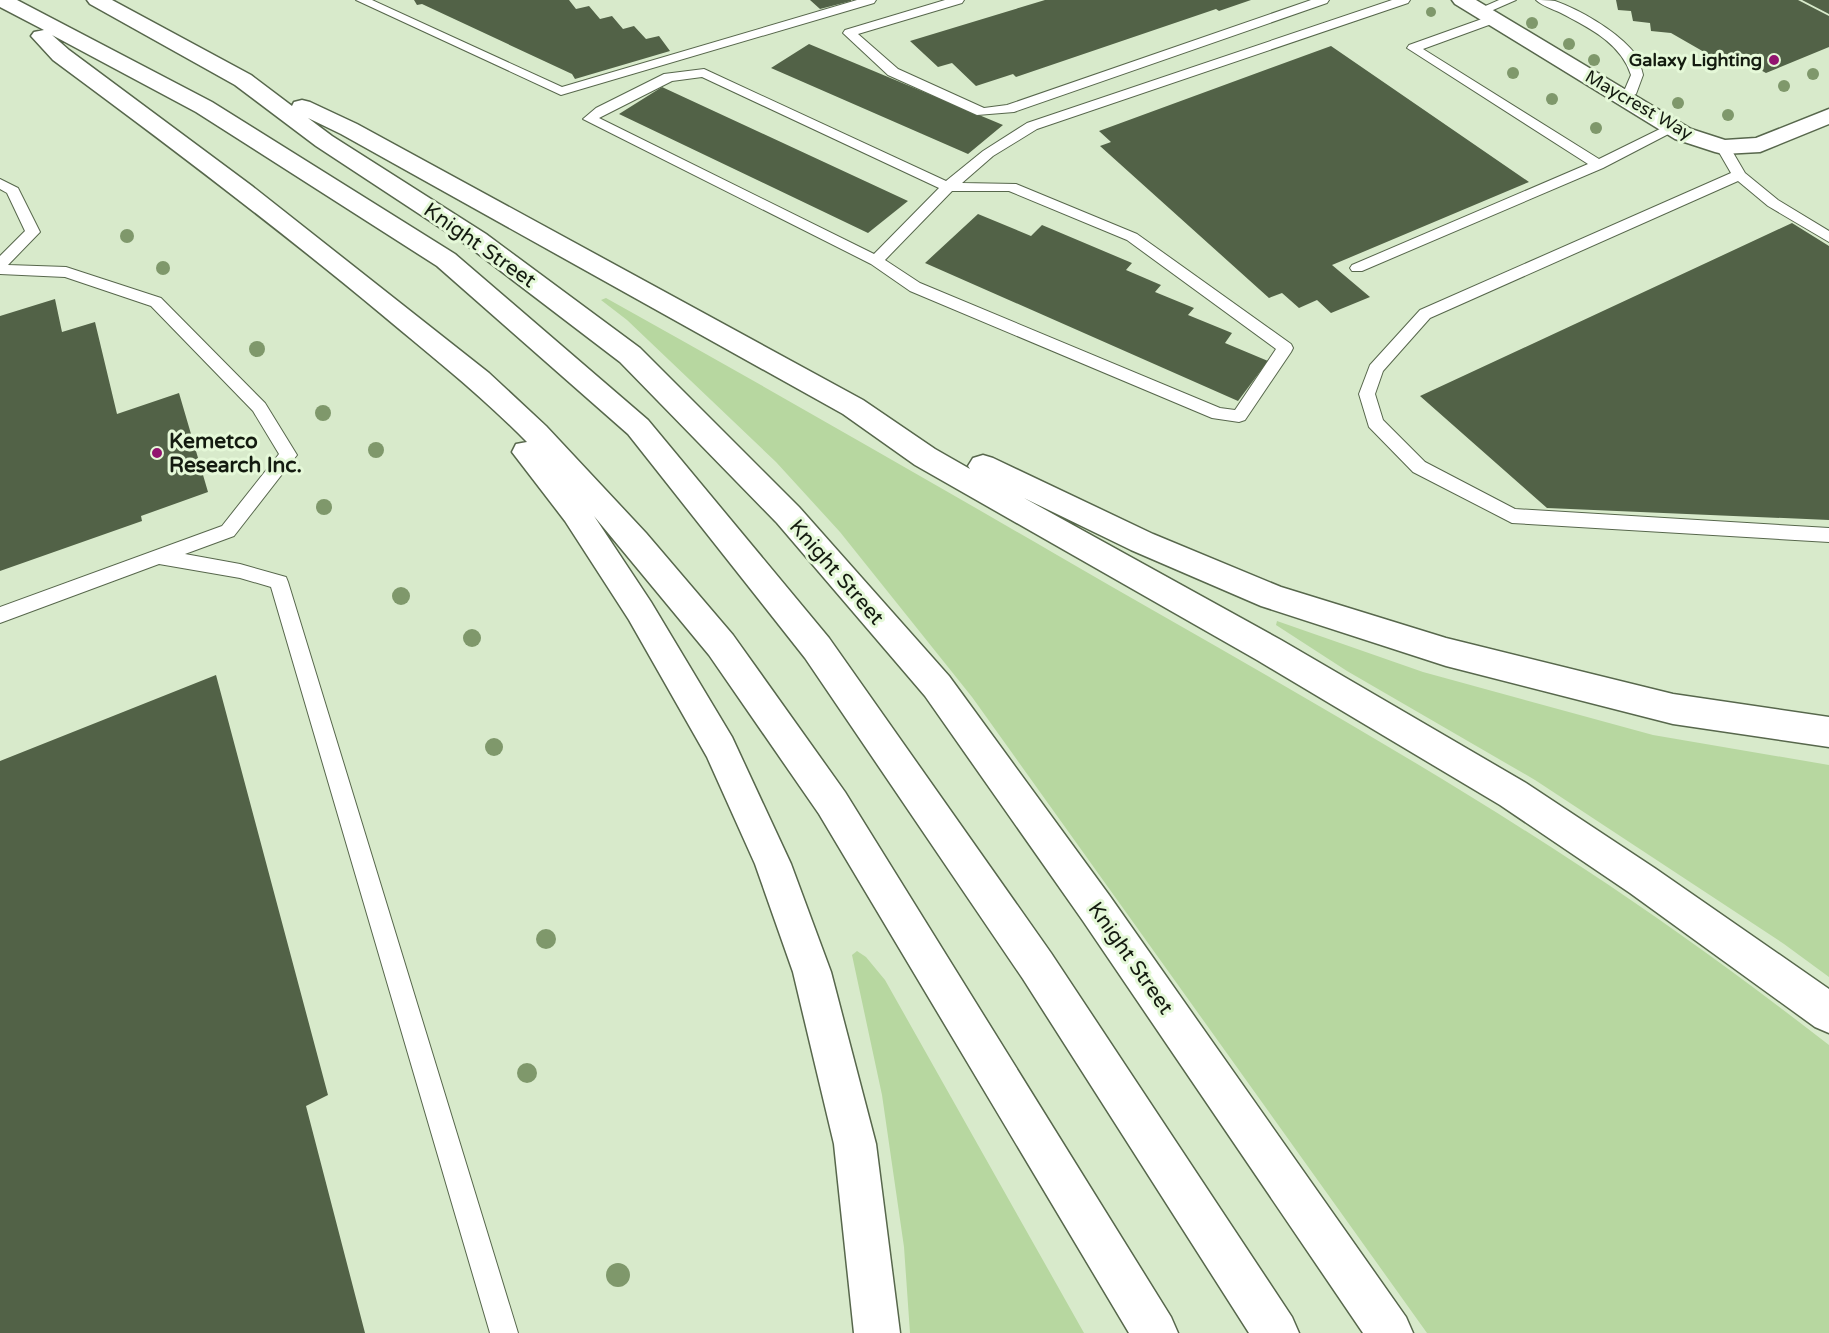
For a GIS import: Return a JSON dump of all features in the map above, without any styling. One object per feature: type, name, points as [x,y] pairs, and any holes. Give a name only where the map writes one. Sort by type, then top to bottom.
[{"type":"main road","name":"Knight Street","points":[[97,0],[243,80],[324,141],[477,240],[630,355],[788,515],[938,686],[1096,908],[1390,1333]]},
{"type":"main road","name":"Knight Street","points":[[3,1],[204,107],[446,260],[638,427],[817,648],[1037,966],[1276,1333]]},
{"type":"main road","points":[[3,1],[61,55],[244,191],[479,380],[536,433],[635,541],[734,664],[832,803],[1155,1333]]},
{"type":"main road","name":"Maycrest Way","points":[[1478,10],[1683,134],[1723,147],[1760,145],[1829,116]]},
{"type":"main road","points":[[243,80],[349,129],[853,407],[925,457],[1269,650],[1513,794],[1670,900],[1829,1013]]},
{"type":"main road","points":[[479,380],[524,449],[576,513],[640,610],[720,748],[773,864],[812,972],[855,1144],[877,1333]]},
{"type":"main road","points":[[853,407],[922,436],[1142,542],[1283,600],[1446,652],[1673,709],[1829,732]]},
{"type":"lane","points":[[362,0],[561,91],[870,0]]},
{"type":"lane","points":[[958,0],[849,33],[893,72],[982,112],[1009,110],[1323,0]]},
{"type":"lane","points":[[876,261],[946,187],[1007,139],[1032,126],[1404,0]]},
{"type":"lane","points":[[1510,0],[1478,10],[1413,48],[1598,165]]},
{"type":"lane","points":[[1542,0],[1556,5],[1611,39],[1629,54],[1637,75],[1631,91],[1622,98]]},
{"type":"lane","points":[[704,73],[946,187],[1011,187],[1132,237],[1285,348],[1239,416],[1218,414],[915,287],[876,261],[590,119],[600,111],[669,77],[704,73]]},
{"type":"lane","points":[[1357,268],[1598,165],[1673,128]]},
{"type":"lane","points":[[1723,147],[1739,175],[1773,203],[1829,237]]},
{"type":"lane","points":[[1739,175],[1425,314],[1376,369],[1367,394],[1375,423],[1419,467],[1512,516],[1829,535]]},
{"type":"lane","points":[[0,183],[13,191],[33,232],[0,264]]},
{"type":"lane","points":[[0,269],[66,272],[156,302],[259,407],[288,455],[228,531],[0,615]]},
{"type":"lane","points":[[160,557],[240,571],[279,582],[504,1333]]},
{"type":"green space","points":[[606,298],[776,393],[1454,786],[1646,910],[1829,1045],[1829,1333],[1427,1333],[972,697],[840,532],[776,462],[627,320],[601,300]]},
{"type":"green space","points":[[1277,621],[1423,672],[1653,735],[1829,765],[1829,977],[1784,944],[1535,780],[1347,671],[1276,625]]},
{"type":"green space","points":[[857,951],[866,957],[885,980],[1084,1333],[910,1333],[904,1247],[882,1095],[852,955]]},
{"type":"building","points":[[414,0],[569,0],[576,9],[589,6],[600,19],[612,16],[623,29],[634,26],[646,39],[659,36],[670,51],[575,79],[572,74],[422,4],[417,5]]},
{"type":"building","points":[[810,0],[851,0],[851,1],[820,9]]},
{"type":"building","points":[[1045,0],[1251,0],[1219,11],[1216,9],[1016,77],[1013,74],[976,86],[952,63],[938,67],[910,41]]},
{"type":"building","points":[[1616,0],[1798,0],[1829,16],[1829,47],[1766,73],[1746,62],[1732,68],[1671,33],[1651,31],[1650,23],[1633,21],[1631,11],[1618,10]]},
{"type":"building","points":[[1802,0],[1829,0],[1829,14]]},
{"type":"building","points":[[809,44],[1003,125],[968,154],[771,68]]},
{"type":"building","points":[[1331,46],[1529,182],[1332,265],[1370,297],[1331,313],[1317,300],[1299,308],[1282,293],[1269,298],[1100,146],[1111,142],[1099,131]]},
{"type":"building","points":[[662,87],[908,201],[868,233],[619,114]]},
{"type":"building","points":[[978,214],[1031,236],[1042,225],[1132,263],[1126,270],[1161,285],[1155,292],[1194,308],[1188,315],[1232,333],[1225,343],[1268,361],[1238,401],[925,263]]},
{"type":"building","points":[[1792,223],[1829,246],[1829,520],[1547,508],[1420,396]]},
{"type":"building","points":[[55,299],[62,332],[95,322],[117,414],[179,393],[208,492],[141,516],[142,521],[0,571],[0,316]]},
{"type":"building","points":[[216,675],[328,1095],[306,1106],[365,1333],[0,1333],[0,761]]},
{"type":"place","name":"Galaxy Lighting","points":[[1774,60]]},
{"type":"place","name":"Kemetco Research Inc.","points":[[157,453]]}]
